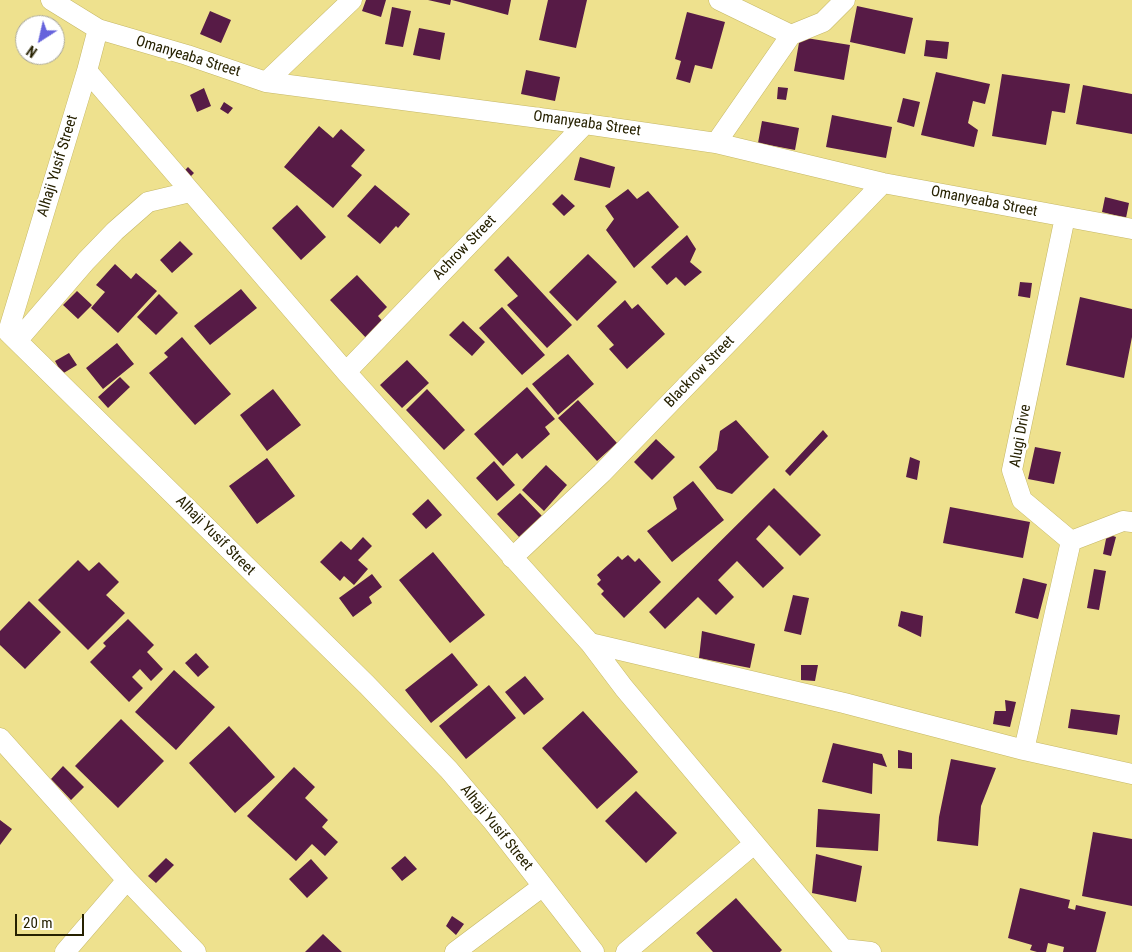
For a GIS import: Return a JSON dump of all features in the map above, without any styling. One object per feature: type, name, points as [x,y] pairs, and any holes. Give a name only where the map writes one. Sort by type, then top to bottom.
[{"type":"street","name":"Omanyeaba Street","points":[[50,0],[98,29],[187,55],[266,82],[716,143],[883,183],[1132,228]]},
{"type":"street","points":[[266,82],[352,0]]},
{"type":"street","points":[[718,0],[791,35]]},
{"type":"street","points":[[716,143],[791,35],[823,22],[845,0]]},
{"type":"street","name":"Alhaji Yusif Street","points":[[98,29],[8,337],[367,685],[450,770],[494,823],[594,952]]},
{"type":"street","points":[[87,71],[346,372],[590,643],[624,688],[844,950],[871,952]]},
{"type":"street","name":"Achrow Street","points":[[346,372],[585,124]]},
{"type":"street","name":"Blackrow Street","points":[[512,558],[602,473],[883,183]]},
{"type":"street","points":[[8,337],[115,231],[148,202],[190,192]]},
{"type":"street","name":"Alugi Drive","points":[[1064,217],[1012,470],[1022,500],[1071,542]]},
{"type":"street","points":[[1024,750],[1071,542],[1123,521],[1132,522]]},
{"type":"street","points":[[590,643],[844,703],[1024,750],[1132,774]]},
{"type":"street","points":[[0,738],[127,880],[196,952]]},
{"type":"street","points":[[626,952],[754,844]]},
{"type":"street","points":[[65,952],[127,880]]},
{"type":"street","points":[[455,952],[543,886]]},
{"type":"building","points":[[366,0],[386,0],[381,17],[362,11]]},
{"type":"building","points":[[428,0],[451,0],[450,5]]},
{"type":"building","points":[[452,0],[511,0],[508,15]]},
{"type":"building","points":[[548,0],[587,0],[576,48],[539,40]]},
{"type":"building","points":[[857,6],[913,18],[905,54],[850,42]]},
{"type":"building","points":[[392,7],[411,11],[403,47],[385,44]]},
{"type":"building","points":[[210,11],[231,20],[221,43],[200,34]]},
{"type":"building","points":[[687,12],[725,22],[712,69],[695,65],[690,83],[676,79],[681,61],[675,59]]},
{"type":"building","points":[[419,28],[445,33],[440,60],[413,55]]},
{"type":"building","points":[[800,37],[850,45],[844,80],[794,71]]},
{"type":"building","points":[[926,40],[949,42],[947,59],[924,56]]},
{"type":"building","points":[[526,70],[560,77],[555,101],[521,94]]},
{"type":"building","points":[[936,72],[990,84],[985,104],[973,101],[968,123],[978,130],[974,147],[921,135]]},
{"type":"building","points":[[1002,74],[1070,84],[1065,113],[1052,111],[1046,145],[992,136]]},
{"type":"building","points":[[1083,85],[1132,94],[1132,134],[1076,124]]},
{"type":"building","points":[[778,87],[788,88],[786,100],[777,99]]},
{"type":"building","points":[[204,88],[211,106],[197,112],[190,95]]},
{"type":"building","points":[[903,98],[920,102],[914,127],[897,122]]},
{"type":"building","points":[[224,102],[233,108],[228,114],[220,109]]},
{"type":"building","points":[[832,115],[892,127],[886,158],[826,147]]},
{"type":"building","points":[[762,121],[799,128],[795,150],[758,143]]},
{"type":"building","points":[[319,126],[333,138],[341,129],[365,150],[351,166],[362,175],[333,208],[284,167]]},
{"type":"building","points":[[580,157],[615,167],[610,188],[574,180]]},
{"type":"building","points":[[188,167],[194,173],[185,182],[179,176]]},
{"type":"building","points":[[375,185],[410,214],[380,244],[347,216]]},
{"type":"building","points":[[628,189],[637,199],[648,191],[679,227],[634,268],[606,230],[614,219],[605,206]]},
{"type":"building","points":[[562,194],[575,206],[564,216],[552,204]]},
{"type":"building","points":[[1105,197],[1129,203],[1126,218],[1102,212]]},
{"type":"building","points":[[297,205],[326,237],[301,260],[272,228]]},
{"type":"building","points":[[687,235],[696,249],[690,262],[702,272],[685,286],[676,277],[667,285],[651,267]]},
{"type":"building","points":[[180,241],[193,254],[172,273],[160,260]]},
{"type":"building","points":[[588,254],[617,282],[577,321],[549,292]]},
{"type":"building","points":[[508,256],[572,325],[547,348],[507,305],[518,296],[494,270]]},
{"type":"building","points":[[115,264],[131,279],[136,273],[157,291],[118,333],[91,308],[105,292],[96,285]]},
{"type":"building","points":[[357,275],[387,307],[378,316],[385,324],[368,340],[330,300]]},
{"type":"building","points":[[1020,282],[1032,283],[1030,298],[1018,296]]},
{"type":"building","points":[[241,289],[257,308],[210,345],[194,326]]},
{"type":"building","points":[[77,291],[92,305],[78,319],[63,305]]},
{"type":"building","points":[[159,294],[178,313],[156,335],[137,317]]},
{"type":"building","points":[[1080,297],[1132,309],[1132,337],[1124,378],[1066,365]]},
{"type":"building","points":[[625,300],[632,309],[638,304],[665,334],[627,369],[609,349],[614,345],[597,326]]},
{"type":"building","points":[[502,307],[545,355],[522,375],[479,328]]},
{"type":"building","points":[[463,321],[485,342],[472,356],[449,335]]},
{"type":"building","points":[[182,337],[231,394],[195,425],[149,373],[168,357],[164,353]]},
{"type":"building","points":[[117,343],[134,364],[103,389],[86,368]]},
{"type":"building","points":[[69,353],[77,365],[62,374],[55,361]]},
{"type":"building","points":[[568,354],[594,384],[558,415],[532,384]]},
{"type":"building","points":[[407,360],[429,383],[402,408],[380,385]]},
{"type":"building","points":[[120,377],[130,387],[108,408],[98,397]]},
{"type":"building","points":[[527,387],[555,419],[545,427],[550,434],[522,459],[517,453],[503,466],[474,434]]},
{"type":"building","points":[[273,389],[301,425],[267,451],[240,415]]},
{"type":"building","points":[[427,389],[465,430],[444,450],[406,410]]},
{"type":"building","points":[[578,400],[617,443],[597,461],[558,418]]},
{"type":"building","points":[[736,420],[769,457],[732,494],[717,489],[699,467],[717,450],[720,431]]},
{"type":"building","points":[[823,430],[828,436],[790,476],[785,471]]},
{"type":"building","points":[[656,439],[675,457],[652,480],[634,462]]},
{"type":"building","points":[[1035,447],[1061,452],[1054,484],[1028,479]]},
{"type":"building","points":[[910,457],[920,461],[917,480],[906,477]]},
{"type":"building","points":[[267,458],[295,496],[257,524],[229,486]]},
{"type":"building","points":[[494,461],[515,485],[497,501],[476,478]]},
{"type":"building","points":[[546,465],[567,485],[544,511],[522,490]]},
{"type":"building","points":[[693,481],[724,520],[672,562],[647,531],[677,509],[673,497]]},
{"type":"building","points":[[774,488],[821,535],[800,556],[769,525],[756,539],[784,568],[763,588],[737,561],[718,580],[734,597],[716,615],[698,597],[665,629],[649,612]]},
{"type":"building","points":[[520,493],[542,516],[520,538],[497,514]]},
{"type":"building","points":[[428,499],[442,515],[426,529],[412,514]]},
{"type":"building","points":[[950,507],[1030,522],[1023,558],[943,543]]},
{"type":"building","points":[[1107,534],[1116,537],[1111,556],[1103,554]]},
{"type":"building","points":[[363,537],[372,546],[358,560],[368,569],[354,585],[344,576],[340,581],[320,562],[341,541],[351,550]]},
{"type":"building","points":[[433,552],[485,615],[450,643],[399,580]]},
{"type":"building","points":[[628,555],[635,562],[639,558],[661,582],[624,618],[601,594],[604,591],[597,584],[601,580],[597,575],[618,556],[622,560]]},
{"type":"building","points":[[78,560],[89,571],[99,562],[119,582],[106,595],[125,613],[88,650],[38,600]]},
{"type":"building","points":[[1094,569],[1106,571],[1099,610],[1087,608]]},
{"type":"building","points":[[372,574],[382,587],[369,597],[372,603],[353,617],[339,598]]},
{"type":"building","points":[[1023,578],[1047,584],[1038,619],[1015,613]]},
{"type":"building","points":[[793,595],[809,598],[801,635],[784,631]]},
{"type":"building","points":[[29,601],[61,632],[25,669],[0,645],[0,631]]},
{"type":"building","points":[[901,611],[923,616],[921,637],[898,626]]},
{"type":"building","points":[[128,619],[154,645],[147,652],[163,669],[151,681],[140,669],[132,677],[143,688],[129,702],[90,662],[106,646],[103,643]]},
{"type":"building","points":[[702,631],[755,644],[750,668],[699,658]]},
{"type":"building","points":[[196,653],[209,667],[198,677],[185,663]]},
{"type":"building","points":[[452,653],[478,685],[431,723],[405,690]]},
{"type":"building","points":[[801,665],[818,665],[815,681],[801,680]]},
{"type":"building","points":[[174,670],[215,707],[176,750],[135,712]]},
{"type":"building","points":[[525,676],[544,699],[524,715],[505,692]]},
{"type":"building","points":[[489,685],[516,718],[466,759],[439,726]]},
{"type":"building","points":[[1005,700],[1016,702],[1010,727],[993,724],[995,711],[1006,711]]},
{"type":"building","points":[[1071,709],[1120,715],[1117,735],[1068,728]]},
{"type":"building","points":[[583,711],[638,772],[597,809],[542,748]]},
{"type":"building","points":[[121,719],[164,761],[118,808],[75,766]]},
{"type":"building","points":[[229,726],[275,777],[235,813],[189,763]]},
{"type":"building","points":[[833,743],[882,754],[887,767],[873,763],[872,794],[822,782]]},
{"type":"building","points":[[898,750],[912,753],[912,769],[898,768]]},
{"type":"building","points":[[951,759],[996,768],[981,806],[978,846],[937,841],[939,817]]},
{"type":"building","points":[[63,766],[84,787],[71,800],[51,779]]},
{"type":"building","points":[[294,767],[315,787],[305,798],[328,820],[322,827],[338,842],[325,856],[312,844],[296,861],[247,816]]},
{"type":"building","points":[[636,791],[677,833],[646,863],[605,821]]},
{"type":"building","points":[[818,809],[880,814],[878,851],[816,847]]},
{"type":"building","points":[[0,820],[12,829],[0,845]]},
{"type":"building","points":[[1093,832],[1132,839],[1132,906],[1082,896]]},
{"type":"building","points":[[816,854],[862,866],[856,902],[812,893]]},
{"type":"building","points":[[405,856],[417,869],[402,881],[391,868]]},
{"type":"building","points":[[166,858],[174,865],[156,883],[148,876]]},
{"type":"building","points":[[311,859],[328,878],[307,898],[289,879]]},
{"type":"building","points":[[1020,888],[1070,900],[1068,908],[1075,910],[1076,905],[1106,912],[1096,952],[1063,952],[1064,947],[1048,943],[1046,952],[1037,952],[1030,950],[1032,945],[1008,938]]},
{"type":"building","points":[[736,898],[782,950],[780,952],[713,952],[696,933]]},
{"type":"building","points":[[452,916],[464,924],[456,935],[446,926]]},
{"type":"building","points":[[323,934],[342,952],[305,952]]}]
